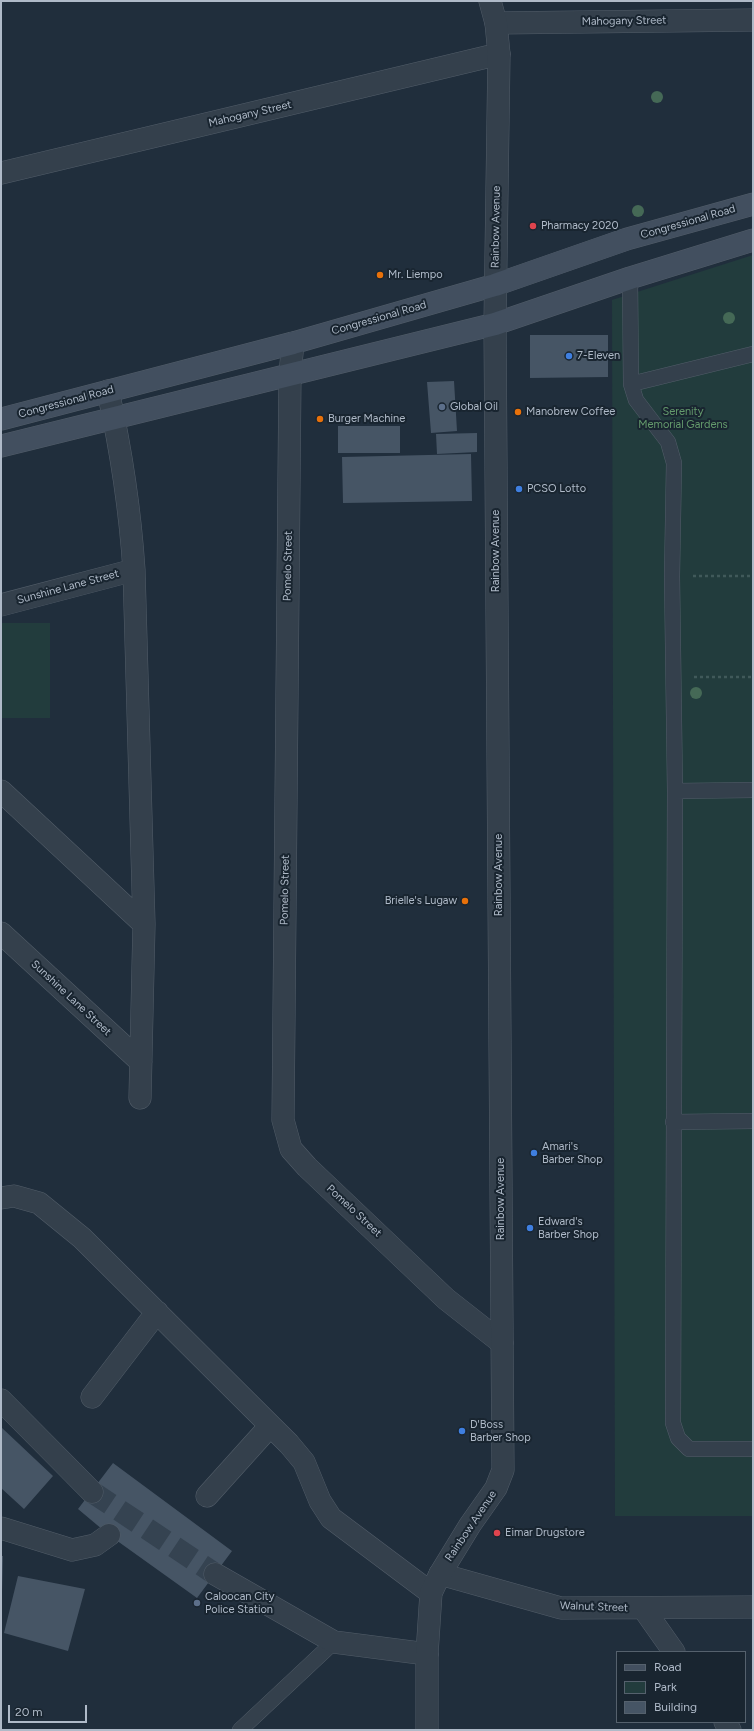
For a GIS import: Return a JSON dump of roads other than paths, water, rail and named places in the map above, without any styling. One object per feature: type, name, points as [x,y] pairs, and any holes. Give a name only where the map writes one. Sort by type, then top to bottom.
[{"type":"main road","name":"Congressional Road","points":[[1,419],[293,343],[495,285],[627,239],[753,204]]},
{"type":"main road","points":[[1,446],[495,324],[630,278],[753,240]]},
{"type":"street","name":"Rainbow Avenue","points":[[427,1730],[427,1654],[435,1583],[470,1525],[496,1488],[503,1470],[495,324],[499,54],[496,23],[490,1]]},
{"type":"street","name":"Mahogany Street","points":[[496,23],[753,20]]},
{"type":"street","name":"Mahogany Street","points":[[1,173],[499,54]]},
{"type":"street","name":"Pomelo Street","points":[[293,343],[290,374],[283,1120],[292,1149],[307,1167],[446,1298],[502,1343]]},
{"type":"street","points":[[108,391],[124,468],[131,526],[134,570],[144,924],[140,1098]]},
{"type":"street","name":"Sunshine Lane Street","points":[[1,605],[134,570]]},
{"type":"street","points":[[1,791],[144,924]]},
{"type":"street","name":"Sunshine Lane Street","points":[[1,933],[141,1062]]},
{"type":"street","points":[[1,1198],[14,1196],[39,1203],[82,1238],[304,1462],[320,1501],[331,1518],[435,1583]]},
{"type":"street","points":[[92,1397],[157,1312]]},
{"type":"street","points":[[1,1400],[92,1492]]},
{"type":"street","points":[[207,1496],[270,1426]]},
{"type":"street","points":[[1,1528],[72,1550],[95,1546],[109,1535]]},
{"type":"street","points":[[215,1574],[334,1642],[427,1654]]},
{"type":"street","name":"Walnut Street","points":[[435,1583],[561,1608],[753,1607]]},
{"type":"street","points":[[643,1608],[673,1651]]},
{"type":"lane","points":[[630,278],[631,384],[636,400],[668,442],[674,463],[672,576],[675,790],[673,1423],[678,1438],[689,1449],[753,1449]]},
{"type":"lane","points":[[631,384],[753,354]]},
{"type":"lane","points":[[675,790],[753,790]]},
{"type":"lane","points":[[673,1122],[753,1121]]},
{"type":"lane","points":[[240,1730],[334,1642]]},
{"type":"tunnel","points":[[92,1492],[215,1574]]},
{"type":"place","name":"Pharmacy 2020","points":[[533,226]]},
{"type":"place","name":"Mr. Liempo","points":[[380,275]]},
{"type":"place","name":"7-Eleven","points":[[569,356]]},
{"type":"place","name":"Global Oil","points":[[442,407]]},
{"type":"place","name":"Manobrew Coffee","points":[[518,412]]},
{"type":"place","name":"Burger Machine","points":[[320,419]]},
{"type":"place","name":"PCSO Lotto","points":[[519,489]]},
{"type":"place","name":"Brielle's Lugaw","points":[[465,901]]},
{"type":"place","name":"Amari's Barber Shop","points":[[534,1153]]},
{"type":"place","name":"Edward's Barber Shop","points":[[530,1228]]},
{"type":"place","name":"D'Boss Barber Shop","points":[[462,1431]]},
{"type":"place","name":"Eimar Drugstore","points":[[497,1533]]},
{"type":"place","name":"Caloocan City Police Station","points":[[197,1603]]},
{"type":"park label","name":"Serenity Memorial Gardens","points":[[683,418]]}]
